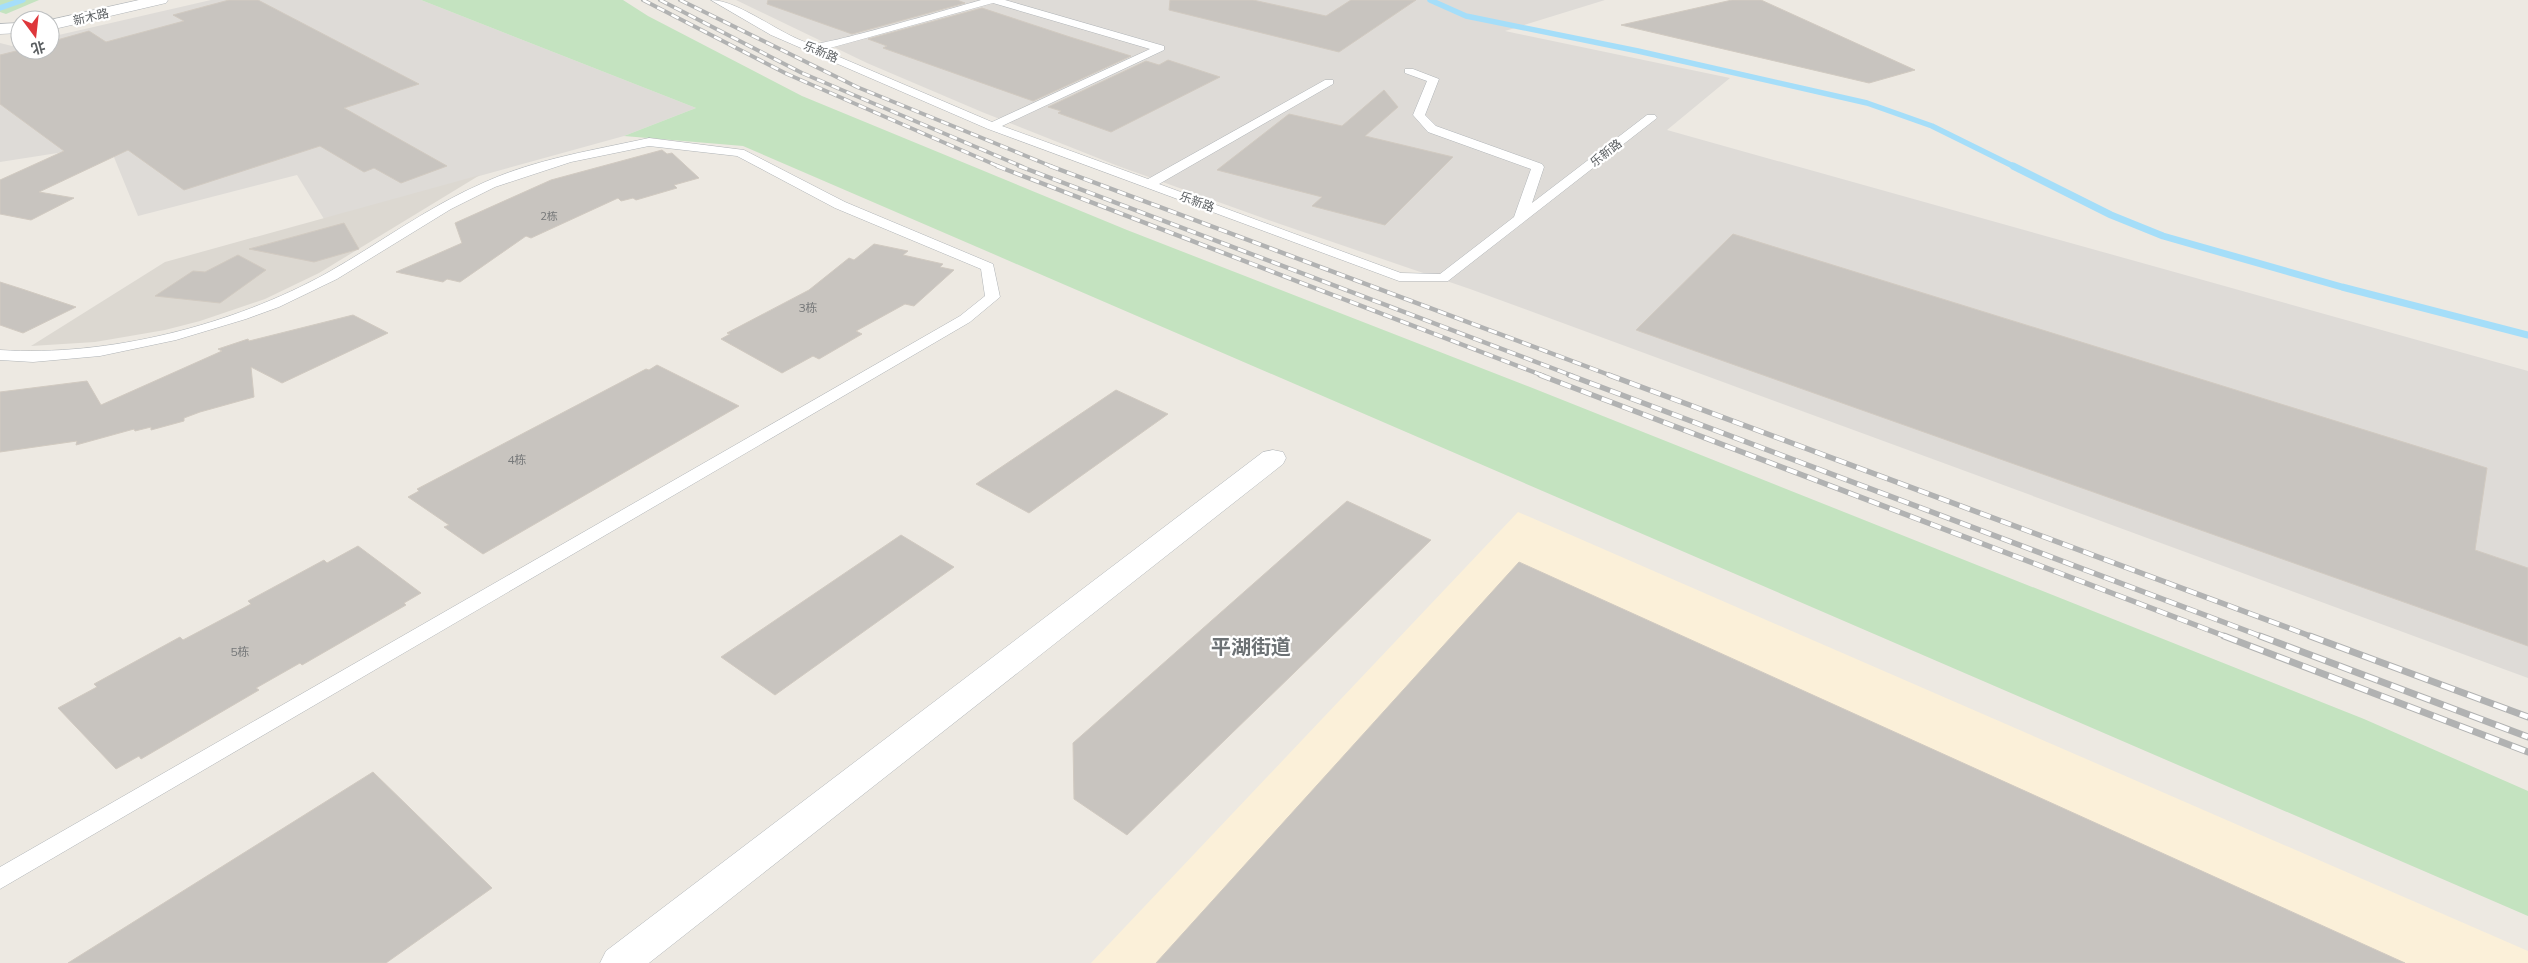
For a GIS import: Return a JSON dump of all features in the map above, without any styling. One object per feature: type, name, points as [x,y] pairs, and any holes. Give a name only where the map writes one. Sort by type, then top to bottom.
[{"type":"street","name":"新木路","points":[[60,23],[160,0]]},
{"type":"street","points":[[620,963],[1274,458]]},
{"type":"lane","name":"乐新路","points":[[716,0],[775,33],[992,126],[1399,277],[1443,278],[1651,118]]},
{"type":"lane","points":[[813,49],[993,0],[1160,48],[992,126]]},
{"type":"lane","points":[[1409,71],[1433,79],[1419,115],[1432,129],[1538,167],[1520,219]]},
{"type":"lane","points":[[1149,184],[1330,82]]},
{"type":"lane","points":[[0,355],[33,357],[100,351],[171,337],[241,316],[274,304],[332,276],[446,206],[490,184],[568,159],[649,142],[740,153],[840,205],[988,268],[993,297],[965,319],[0,879]]},
{"type":"shaded area","points":[[211,0],[421,0],[696,108],[624,136],[324,219],[297,175],[138,216],[109,145],[0,162],[0,43],[10,46],[10,60],[60,60],[60,35]]},
{"type":"shaded area","points":[[736,0],[1605,0],[1505,31],[1730,78],[1667,130],[2528,371],[2528,678],[1470,289],[1118,166],[982,112],[867,63]]},
{"type":"shaded area","points":[[480,175],[319,273],[265,299],[200,321],[165,330],[95,342],[31,346],[165,262]]},
{"type":"shaded area","points":[[1518,512],[2528,951],[2528,963],[1091,963]]},
{"type":"green space","points":[[0,0],[39,0],[15,10],[10,10],[10,12],[6,14],[0,12]]},
{"type":"green space","points":[[421,0],[623,0],[648,16],[802,96],[1127,230],[1530,387],[2364,719],[2528,791],[2528,916],[743,146],[624,136],[696,108]]},
{"type":"building","points":[[229,0],[258,0],[419,84],[344,108],[447,166],[401,183],[374,168],[364,172],[320,146],[184,190],[128,150],[39,192],[74,198],[31,220],[0,214],[0,180],[64,151],[0,104],[0,55],[10,52],[10,60],[60,60],[60,39],[89,31],[106,42],[184,21],[173,15]]},
{"type":"building","points":[[768,0],[957,0],[965,3],[852,34],[767,4]]},
{"type":"building","points":[[1170,0],[1253,0],[1326,16],[1351,0],[1416,0],[1339,52],[1169,10]]},
{"type":"building","points":[[1732,0],[1761,0],[1915,70],[1869,83],[1621,25]]},
{"type":"building","points":[[982,8],[1131,56],[1033,101],[883,48],[887,46],[868,39]]},
{"type":"building","points":[[1168,60],[1220,77],[1111,132],[1058,113],[1061,111],[1048,107],[1146,61],[1159,65]]},
{"type":"building","points":[[1384,90],[1398,107],[1365,136],[1453,157],[1385,225],[1312,206],[1322,197],[1217,170],[1289,114],[1342,126]]},
{"type":"building","points":[[662,150],[667,154],[672,153],[699,178],[674,185],[677,188],[636,200],[633,198],[621,201],[618,198],[531,238],[526,236],[460,282],[447,279],[443,282],[396,272],[462,243],[455,223],[551,180]]},
{"type":"building","points":[[344,223],[359,249],[314,262],[249,249]]},
{"type":"building","points":[[1733,234],[2487,468],[2475,550],[2528,568],[2528,646],[1636,330]]},
{"type":"building","points":[[874,244],[908,251],[903,255],[943,264],[940,267],[954,270],[914,306],[905,304],[856,331],[862,334],[819,359],[813,356],[782,373],[721,339],[730,334],[727,333],[809,290],[849,258],[854,260]]},
{"type":"building","points":[[238,255],[266,270],[220,303],[155,296],[193,271],[205,272]]},
{"type":"building","points":[[0,282],[76,307],[23,333],[0,325]]},
{"type":"building","points":[[353,315],[388,333],[282,383],[251,367],[254,397],[200,412],[184,418],[184,421],[151,430],[151,427],[135,431],[134,429],[76,445],[77,441],[0,452],[0,392],[87,381],[101,405],[222,351],[218,349],[248,339],[249,341]]},
{"type":"building","points":[[657,365],[739,406],[483,554],[444,527],[449,525],[408,497],[419,491],[417,489]]},
{"type":"building","points":[[1116,390],[1168,414],[1029,513],[976,484]]},
{"type":"building","points":[[1347,501],[1431,540],[1127,835],[1074,799],[1073,743]]},
{"type":"building","points":[[901,535],[954,567],[775,695],[721,657]]},
{"type":"building","points":[[358,546],[421,593],[404,603],[406,605],[302,665],[300,663],[256,688],[259,690],[141,759],[139,756],[116,769],[58,708],[97,687],[94,684],[180,637],[183,640],[251,604],[248,601],[324,560],[327,563]]},
{"type":"building","points":[[1519,562],[2405,963],[1156,963]]},
{"type":"building","points":[[373,772],[492,888],[386,963],[68,963]]},
{"type":"waterway","points":[[0,8],[23,0]]},
{"type":"waterway","points":[[1430,0],[1466,16],[1638,51],[1867,103],[1932,126],[2015,167]]},
{"type":"waterway","points":[[2015,167],[2111,215],[2163,236],[2342,287],[2528,335]]},
{"type":"railway","points":[[643,0],[787,74],[1000,167]]},
{"type":"railway","points":[[660,0],[802,73],[1023,167]]},
{"type":"railway","points":[[680,0],[857,87],[1053,167]]},
{"type":"railway","points":[[997,166],[1544,376]]},
{"type":"railway","points":[[1019,166],[1573,376]]},
{"type":"railway","points":[[1050,166],[1612,376]]},
{"type":"railway","points":[[1540,375],[2227,637]]},
{"type":"railway","points":[[1569,375],[2263,637]]},
{"type":"railway","points":[[1609,375],[2313,637]]},
{"type":"railway","points":[[2224,636],[2528,752]]},
{"type":"railway","points":[[2260,636],[2528,737]]},
{"type":"railway","points":[[2310,636],[2528,717]]},
{"type":"district","name":"平湖街道","points":[[1251,647]]}]
